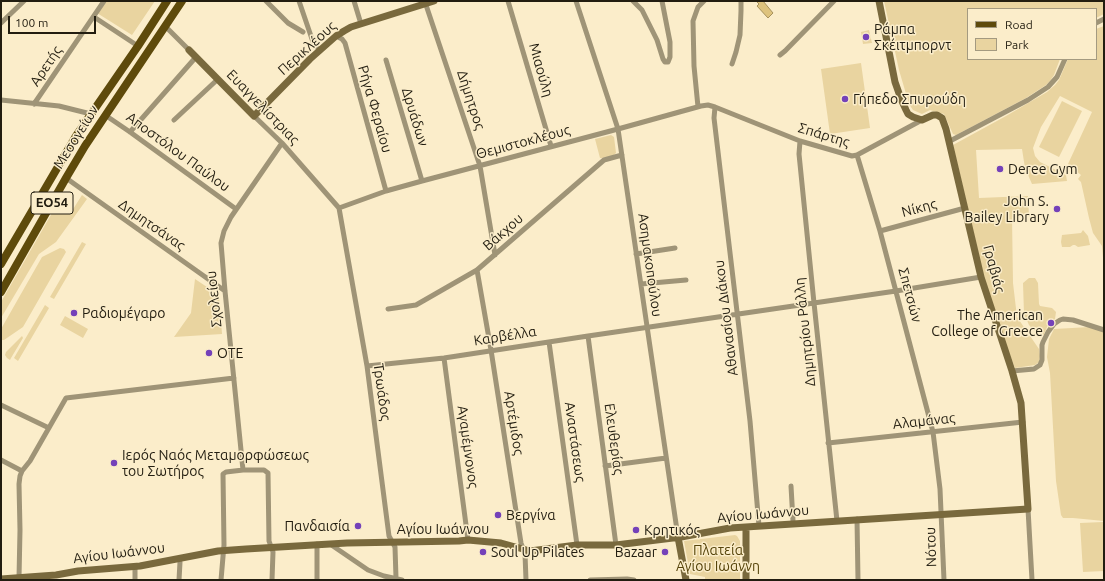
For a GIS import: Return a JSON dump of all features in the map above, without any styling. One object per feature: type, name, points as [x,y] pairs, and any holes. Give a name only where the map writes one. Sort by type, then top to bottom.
[{"type":"main road","name":"Μεσογείων","points":[[1,264],[76,136],[167,1]]},
{"type":"main road","name":"Μεσογείων","points":[[1,292],[66,178],[105,115],[182,1]]},
{"type":"street","points":[[1,23],[24,1]]},
{"type":"street","name":"Αρετής","points":[[34,104],[104,1]]},
{"type":"street","points":[[266,1],[288,23],[303,32]]},
{"type":"street","points":[[299,1],[313,42],[320,51]]},
{"type":"street","points":[[354,1],[361,24]]},
{"type":"street","name":"Περικλέους","points":[[254,116],[336,36],[351,27],[425,2],[434,1]]},
{"type":"street","name":"Μιαούλη","points":[[508,1],[551,146]]},
{"type":"street","name":"Ασημακοπούλου","points":[[576,1],[618,129],[678,537]]},
{"type":"street","points":[[633,1],[642,10],[657,40],[663,59],[665,62],[668,62],[670,57],[670,42],[662,1]]},
{"type":"street","points":[[698,107],[694,66],[693,21],[698,7],[704,1]]},
{"type":"street","points":[[732,64],[740,35],[742,11],[740,1]]},
{"type":"street","points":[[780,55],[833,1]]},
{"type":"street","points":[[879,1],[898,92],[908,114],[916,119],[922,120]]},
{"type":"street","name":"Δήμητρος","points":[[425,2],[480,166],[495,255]]},
{"type":"street","points":[[94,17],[138,46]]},
{"type":"street","name":"Ευαγγελίστριας","points":[[165,26],[282,144],[339,208]]},
{"type":"street","name":"Ρήγα Φεραίου","points":[[336,36],[342,39],[344,43],[386,191]]},
{"type":"street","points":[[130,132],[196,57]]},
{"type":"street","name":"Δρυάδων","points":[[386,60],[422,181]]},
{"type":"street","points":[[950,142],[1028,100],[1048,87],[1057,77],[1065,60]]},
{"type":"street","points":[[174,120],[218,79]]},
{"type":"street","points":[[1,100],[65,107],[91,114]]},
{"type":"street","name":"Θεμιστοκλέους","points":[[339,208],[386,191],[551,146],[698,107],[708,105],[715,107]]},
{"type":"street","name":"Σπάρτης","points":[[715,107],[800,141],[849,156],[857,155],[922,120]]},
{"type":"street","name":"Αθανασίου Διάκου","points":[[715,107],[714,118],[750,421],[759,526]]},
{"type":"street","name":"Αποστόλου Παύλου","points":[[105,115],[236,209]]},
{"type":"street","name":"Γραβιάς","points":[[922,120],[933,115],[939,116],[944,123],[950,142],[981,277],[1021,403],[1032,580]]},
{"type":"street","name":"Δημητρίου Ράλλη","points":[[800,141],[799,154],[837,521]]},
{"type":"street","name":"Σχολείου","points":[[243,470],[221,243],[226,225],[282,144]]},
{"type":"street","name":"Βάκχου","points":[[388,309],[416,305],[477,270],[604,160],[622,155]]},
{"type":"street","name":"Σπετσών","points":[[857,155],[880,231],[933,432],[942,514]]},
{"type":"street","name":"Δημητσάνας","points":[[66,178],[225,291]]},
{"type":"street","name":"Τρωάδος","points":[[339,208],[367,366],[389,536],[395,547],[399,579]]},
{"type":"street","name":"Νίκης","points":[[880,231],[965,208]]},
{"type":"street","points":[[636,254],[675,248]]},
{"type":"street","name":"Αρτέμιδος","points":[[477,270],[491,350],[520,543],[525,554],[526,580]]},
{"type":"street","name":"Καρβέλλα","points":[[367,366],[444,358],[981,277]]},
{"type":"street","points":[[641,284],[686,280]]},
{"type":"street","points":[[1012,371],[1034,369],[1040,365],[1042,360],[1043,342],[1054,324],[1062,319],[1073,320],[1104,330]]},
{"type":"street","name":"Ελευθερίας","points":[[588,336],[616,545]]},
{"type":"street","name":"Αναστάσεως","points":[[549,342],[578,545]]},
{"type":"street","name":"Αγαμέμνονος","points":[[444,358],[468,540]]},
{"type":"street","points":[[19,578],[19,484],[22,472],[30,461],[64,400],[68,397],[234,378]]},
{"type":"street","points":[[1,405],[49,428]]},
{"type":"street","name":"Αλαμάνας","points":[[828,443],[1023,422]]},
{"type":"street","points":[[606,466],[666,458]]},
{"type":"street","points":[[1,460],[22,472]]},
{"type":"street","points":[[221,580],[224,550],[223,474],[226,472],[243,470],[264,470],[268,473],[269,541],[273,552],[272,580]]},
{"type":"street","points":[[791,486],[793,521]]},
{"type":"street","name":"Αγίου Ιωάννου","points":[[1,579],[56,577],[78,571],[135,566],[224,550],[317,544],[468,540],[501,543],[530,550],[578,545],[616,545],[678,537],[730,528],[1028,509]]},
{"type":"street","name":"Νότου","points":[[942,514],[944,580]]},
{"type":"street","points":[[857,520],[858,580]]},
{"type":"street","points":[[746,527],[746,580]]},
{"type":"street","points":[[678,537],[686,580]]},
{"type":"street","points":[[317,544],[317,580]]},
{"type":"street","points":[[330,544],[368,570],[384,578],[399,579]]},
{"type":"street","name":"Αγίου Ιωάννου","points":[[179,580],[180,562]]},
{"type":"street","points":[[135,566],[135,580]]},
{"type":"street","points":[[590,580],[634,580]]},
{"type":"green space","points":[[106,1],[155,1],[132,35],[97,13]]},
{"type":"green space","points":[[884,1],[1104,1],[1104,14],[1097,18],[1097,8],[967,8],[967,60],[1060,60],[1054,75],[1046,85],[1026,98],[956,135],[953,134],[944,114],[930,110],[922,114],[913,110],[909,104],[899,70]]},
{"type":"green space","points":[[1104,26],[1104,269],[1102,246],[1093,233],[1081,182],[1078,179],[1081,175],[1068,164],[1092,112],[1060,96],[1041,127],[1033,148],[1035,156],[1040,162],[1066,175],[1067,181],[1032,184],[1025,168],[1022,149],[976,150],[979,198],[1028,196],[1029,216],[1012,217],[1013,283],[1017,317],[1039,349],[1040,356],[1039,362],[1035,365],[1015,368],[1004,340],[984,277],[953,145],[1047,92],[1059,80],[1068,60],[1097,60],[1097,29]]},
{"type":"green space","name":"Ράμπα Σκέιτμπορντ","points":[[869,30],[872,43],[863,44],[861,32]]},
{"type":"green space","name":"Γήπεδο Σπυρούδη","points":[[861,63],[870,128],[830,134],[821,69]]},
{"type":"green space","points":[[1062,101],[1082,111],[1059,157],[1039,147]]},
{"type":"green space","points":[[611,135],[614,137],[616,153],[608,157],[600,158],[595,139]]},
{"type":"green space","points":[[82,195],[87,199],[56,242],[39,254],[1,318],[1,302],[52,213],[70,214]]},
{"type":"green space","points":[[1083,230],[1088,236],[1090,245],[1078,247],[1073,245],[1070,247],[1062,247],[1062,235],[1081,233]]},
{"type":"green space","points":[[82,242],[86,244],[54,299],[50,297]]},
{"type":"green space","points":[[60,248],[64,249],[66,252],[23,327],[4,340],[1,340],[1,329],[42,257]]},
{"type":"green space","points":[[1029,278],[1035,278],[1038,283],[1040,306],[1052,308],[1056,312],[1055,319],[1048,325],[1043,336],[1038,335],[1029,325],[1024,314],[1023,283]]},
{"type":"green space","points":[[195,279],[219,295],[222,334],[174,337],[191,313]]},
{"type":"green space","points":[[45,305],[49,308],[18,361],[14,358]]},
{"type":"green space","points":[[65,316],[88,329],[83,338],[60,325]]},
{"type":"green space","points":[[1090,327],[1104,332],[1104,521],[1063,518],[1061,515],[1056,481],[1050,373],[1047,357],[1049,339],[1054,329]]},
{"type":"green space","points":[[22,336],[23,338],[10,360],[5,355],[6,352]]},
{"type":"green space","points":[[1103,522],[1104,571],[1083,572],[1080,523]]},
{"type":"green space","name":"Πλατεία Αγίου Ιωάννη","points":[[735,535],[740,541],[740,580],[705,580],[705,577],[690,574],[684,541]]},
{"type":"shaded area","points":[[756,1],[763,1],[773,13],[768,18],[757,6],[759,4]]},
{"type":"place","name":"Ράμπα Σκέιτμπορντ","points":[[866,37]]},
{"type":"place","name":"Γήπεδο Σπυρούδη","points":[[845,99]]},
{"type":"place","name":"Deree Gym","points":[[1000,169]]},
{"type":"place","name":"John S. Bailey Library","points":[[1057,209]]},
{"type":"place","name":"Ραδιομέγαρο","points":[[74,313]]},
{"type":"place","name":"The American College of Greece","points":[[1051,323]]},
{"type":"place","name":"ΟΤΕ","points":[[209,353]]},
{"type":"place","name":"Ιερός Ναός Μεταμορφώσεως του Σωτήρος","points":[[114,463]]},
{"type":"place","name":"Βεργίνα","points":[[498,515]]},
{"type":"place","name":"Πανδαισία","points":[[358,526]]},
{"type":"place","name":"Κρητικός","points":[[636,530]]},
{"type":"place","name":"Soul Up Pilates","points":[[483,552]]},
{"type":"place","name":"Bazaar","points":[[665,552]]}]
